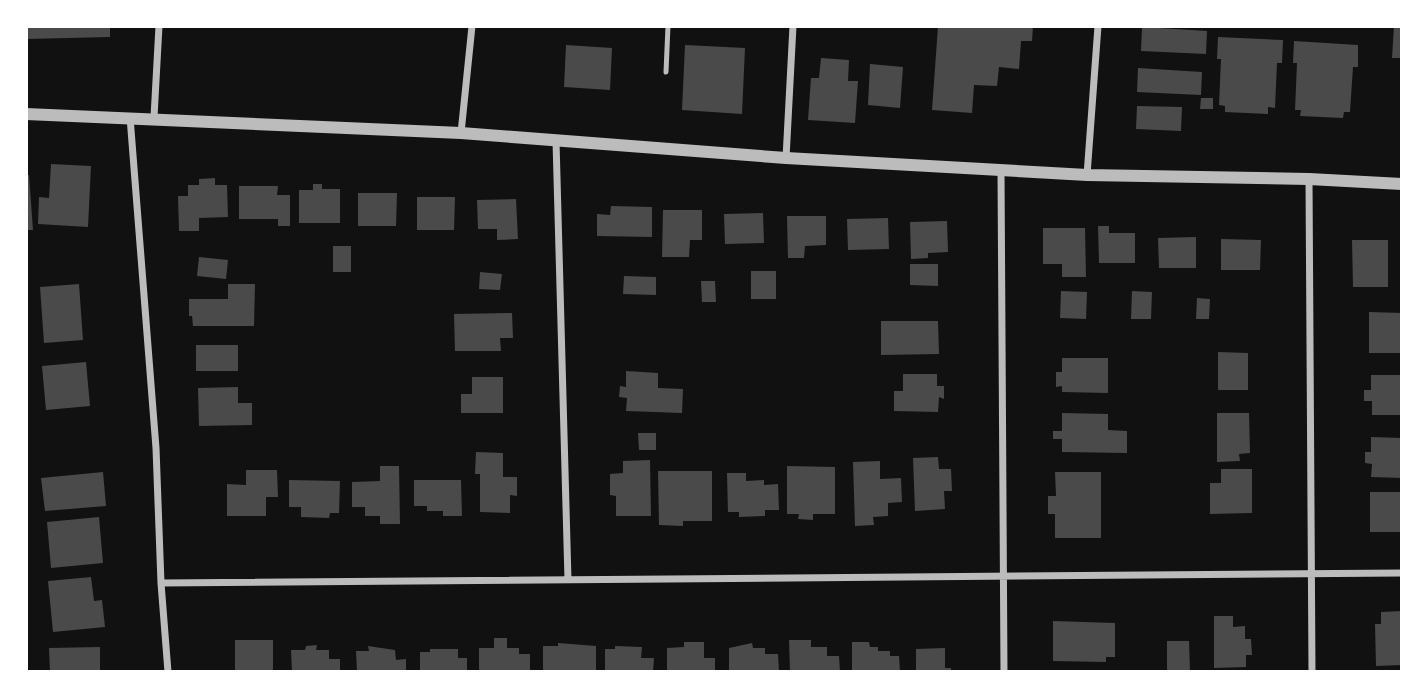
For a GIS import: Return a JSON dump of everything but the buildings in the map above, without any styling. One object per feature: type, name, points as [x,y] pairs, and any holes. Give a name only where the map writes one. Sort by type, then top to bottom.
[{"type":"street","points":[[154,117],[159,26]]},
{"type":"street","points":[[461,133],[472,26]]},
{"type":"street","points":[[786,158],[793,26]]},
{"type":"street","points":[[1087,175],[1098,26]]},
{"type":"street","points":[[26,114],[154,117],[461,133],[786,158],[1087,175],[1309,178],[1402,184]]},
{"type":"street","points":[[130,116],[156,448],[161,583],[168,672]]},
{"type":"street","points":[[556,141],[568,580]]},
{"type":"street","points":[[1001,170],[1004,672]]},
{"type":"street","points":[[1309,178],[1312,672]]},
{"type":"street","points":[[161,583],[1402,573]]},
{"type":"lane","points":[[666,72],[668,26]]}]
